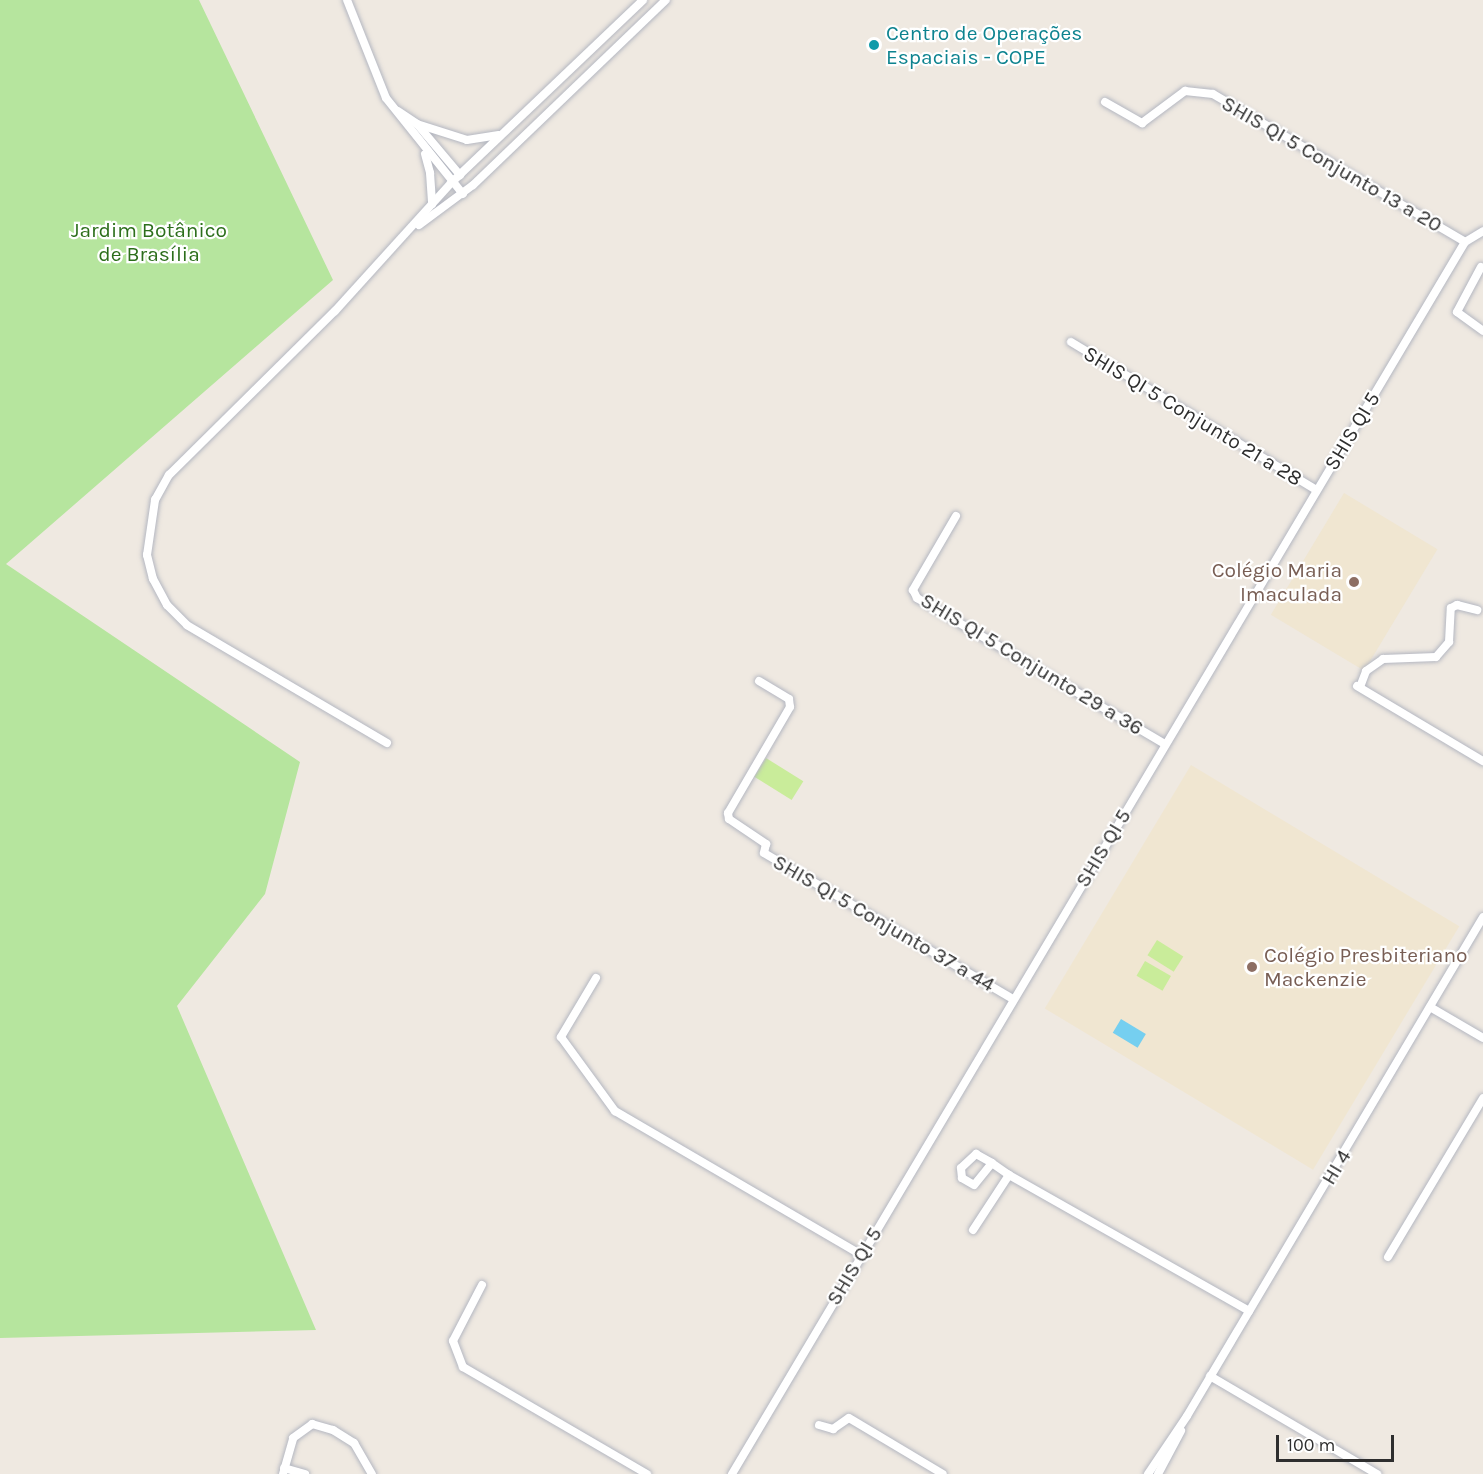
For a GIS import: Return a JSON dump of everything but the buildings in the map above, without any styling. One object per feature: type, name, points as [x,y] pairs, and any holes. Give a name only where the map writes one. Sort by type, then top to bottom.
[{"type":"street","points":[[347,0],[380,88],[423,148],[451,183],[463,194]]},
{"type":"street","points":[[387,743],[187,625],[167,606],[153,579],[147,555],[155,500],[169,475],[409,232],[451,183],[643,0]]},
{"type":"street","points":[[409,232],[463,194],[666,0]]},
{"type":"street","name":"SHIS QI 5 Conjunto 13 a 20","points":[[1105,102],[1142,123],[1185,91],[1213,94],[1465,242]]},
{"type":"street","points":[[392,106],[417,124],[460,175]]},
{"type":"street","points":[[417,124],[467,140],[486,140],[503,134]]},
{"type":"street","points":[[423,148],[430,173],[432,204]]},
{"type":"street","name":"SHIS QI 5","points":[[732,1474],[1163,743],[1465,242],[1483,231]]},
{"type":"street","points":[[1481,267],[1457,312],[1483,331]]},
{"type":"street","name":"SHIS QI 5 Conjunto 21 a 28","points":[[1071,342],[1316,490]]},
{"type":"street","name":"SHIS QI 5 Conjunto 29 a 36","points":[[956,516],[913,590],[917,598],[1163,743]]},
{"type":"street","points":[[1477,610],[1457,605],[1451,608],[1449,642],[1436,657],[1383,659],[1366,671],[1359,687],[1483,761]]},
{"type":"street","name":"SHIS QI 5 Conjunto 37 a 44","points":[[759,681],[789,699],[790,706],[728,813],[729,819],[766,844],[764,853],[1013,999]]},
{"type":"street","name":"HI 4","points":[[1158,1474],[1210,1376],[1483,917]]},
{"type":"street","points":[[596,978],[561,1036],[615,1111],[861,1255]]},
{"type":"street","points":[[1430,1007],[1483,1038]]},
{"type":"street","points":[[1388,1257],[1483,1098]]},
{"type":"street","points":[[992,1163],[1010,1176],[1249,1311]]},
{"type":"street","points":[[973,1230],[1010,1176]]},
{"type":"street","points":[[482,1285],[453,1341],[463,1367],[647,1474]]},
{"type":"street","points":[[1210,1376],[1377,1474]]},
{"type":"street","name":"HI 4","points":[[1148,1474],[1187,1416]]},
{"type":"street","points":[[819,1425],[834,1429],[849,1418],[943,1474]]},
{"type":"street","points":[[304,1474],[284,1471],[293,1438],[304,1427],[319,1425],[354,1443],[372,1474]]},
{"type":"shaded area","name":"Colégio Maria Imaculada","points":[[1344,493],[1437,549],[1364,671],[1271,615]]},
{"type":"shaded area","name":"Colégio Presbiteriano Mackenzie","points":[[1191,765],[1459,926],[1313,1170],[1045,1008]]},
{"type":"green space","name":"Jardim Botânico de Brasília","points":[[0,0],[199,0],[333,280],[6,564],[300,762],[265,894],[177,1006],[316,1330],[0,1338]]},
{"type":"green space","points":[[766,758],[803,781],[792,800],[754,777]]},
{"type":"green space","points":[[1157,940],[1183,956],[1174,972],[1147,955]]},
{"type":"green space","points":[[1145,961],[1171,976],[1162,991],[1136,976]]},
{"type":"water","points":[[1121,1019],[1146,1034],[1138,1048],[1113,1033]]},
{"type":"place","name":"Centro de Operações Espaciais - COPE","points":[[874,45]]},
{"type":"place","name":"Colégio Maria Imaculada","points":[[1354,582]]},
{"type":"place","name":"Colégio Presbiteriano Mackenzie","points":[[1252,967]]}]
